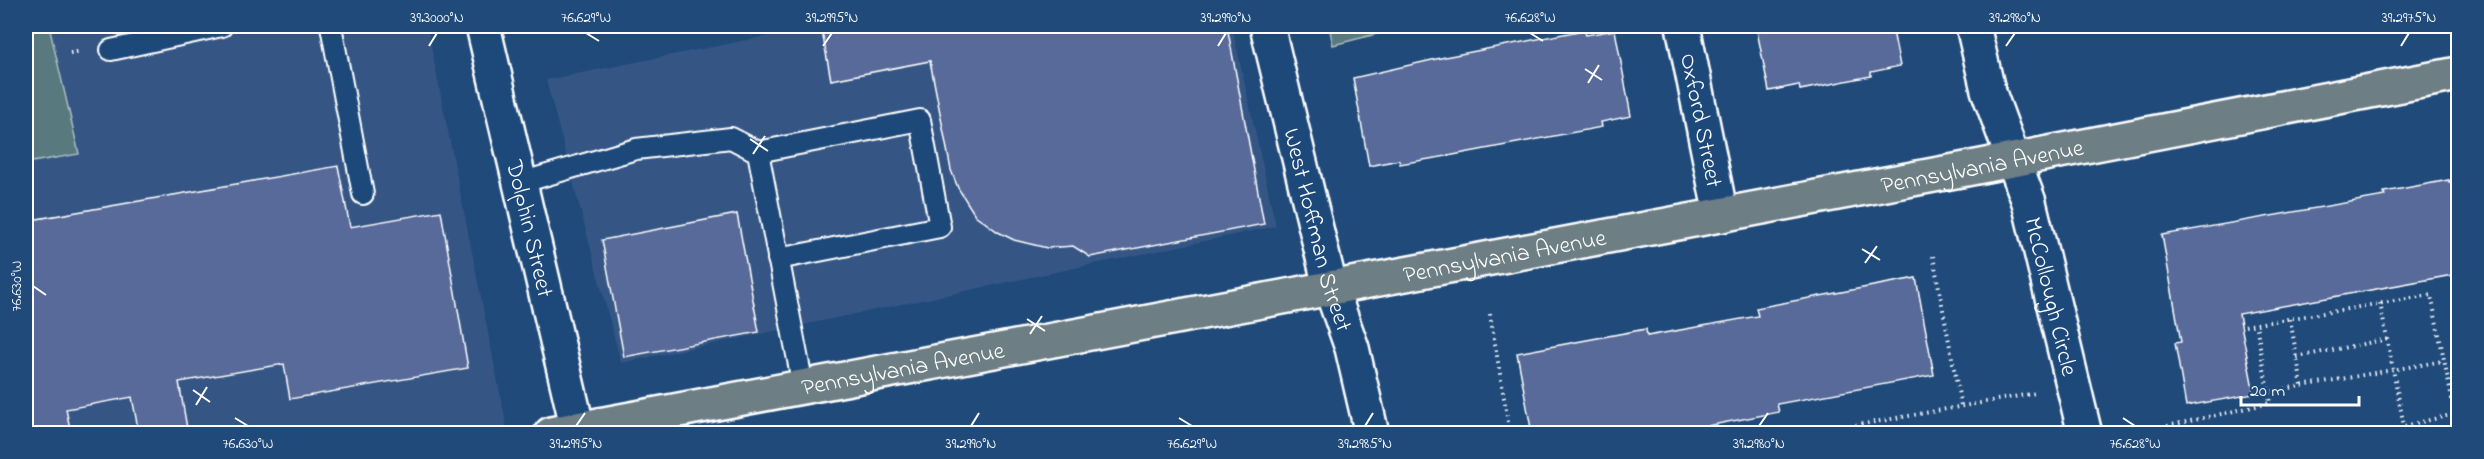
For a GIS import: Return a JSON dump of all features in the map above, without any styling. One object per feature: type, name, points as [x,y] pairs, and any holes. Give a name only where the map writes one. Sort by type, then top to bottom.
[{"type":"main road","name":"Pennsylvania Avenue","points":[[569,432],[2458,74]]},
{"type":"street","name":"Dolphin Street","points":[[483,26],[520,183],[569,432]]},
{"type":"street","name":"West Hoffman Street","points":[[1267,26],[1330,286],[1352,348],[1372,434]]},
{"type":"street","name":"Oxford Street","points":[[1683,26],[1721,215]]},
{"type":"street","name":"McCollough Circle","points":[[1973,26],[1988,90],[2029,202],[2085,434]]},
{"type":"lane","points":[[111,50],[222,26]]},
{"type":"lane","points":[[331,26],[363,194]]},
{"type":"lane","points":[[520,183],[636,149],[731,138],[758,152],[920,120],[940,227],[778,259]]},
{"type":"lane","points":[[758,152],[803,386]]},
{"type":"path","points":[[1934,256],[1962,406]]},
{"type":"path","points":[[2246,326],[2431,295],[2458,429]]},
{"type":"path","points":[[2380,303],[2404,426],[2455,414]]},
{"type":"path","points":[[1490,314],[1510,434]]},
{"type":"path","points":[[2290,319],[2302,386]]},
{"type":"path","points":[[2132,434],[2270,403],[2256,324]]},
{"type":"path","points":[[2297,357],[2388,339]]},
{"type":"path","points":[[2268,392],[2443,361]]},
{"type":"path","points":[[1808,434],[2036,393]]},
{"type":"shaded area","points":[[26,26],[427,26],[508,433],[26,433]]},
{"type":"shaded area","points":[[818,26],[1232,26],[1276,226],[621,363],[546,80]]},
{"type":"green space","points":[[26,26],[49,26],[79,154],[26,163]]},
{"type":"green space","points":[[1329,26],[1408,26],[1333,45]]},
{"type":"building","points":[[821,26],[1227,26],[1264,224],[1090,257],[1073,246],[1047,248],[1014,240],[998,232],[975,215],[958,188],[951,170],[930,61],[831,80]]},
{"type":"building","points":[[1756,26],[1892,26],[1900,66],[1871,72],[1871,76],[1800,90],[1799,85],[1769,91]]},
{"type":"building","points":[[1584,30],[1586,35],[1615,30],[1631,116],[1601,122],[1602,127],[1400,164],[1399,160],[1369,166],[1353,78],[1445,57]]},
{"type":"building","points":[[338,166],[350,227],[441,211],[468,368],[290,399],[284,364],[179,382],[188,434],[139,434],[132,397],[66,409],[71,434],[26,434],[26,221]]},
{"type":"building","points":[[2449,180],[2449,182],[2458,180],[2458,274],[2239,314],[2254,394],[2186,406],[2175,343],[2181,342],[2162,235],[2385,196],[2384,192]]},
{"type":"building","points":[[737,214],[759,332],[624,357],[602,240]]},
{"type":"building","points":[[1916,278],[1934,375],[1777,404],[1779,412],[1666,434],[1663,434],[1662,427],[1626,434],[1532,434],[1517,353],[1646,329],[1647,336],[1758,316],[1756,308]]}]
